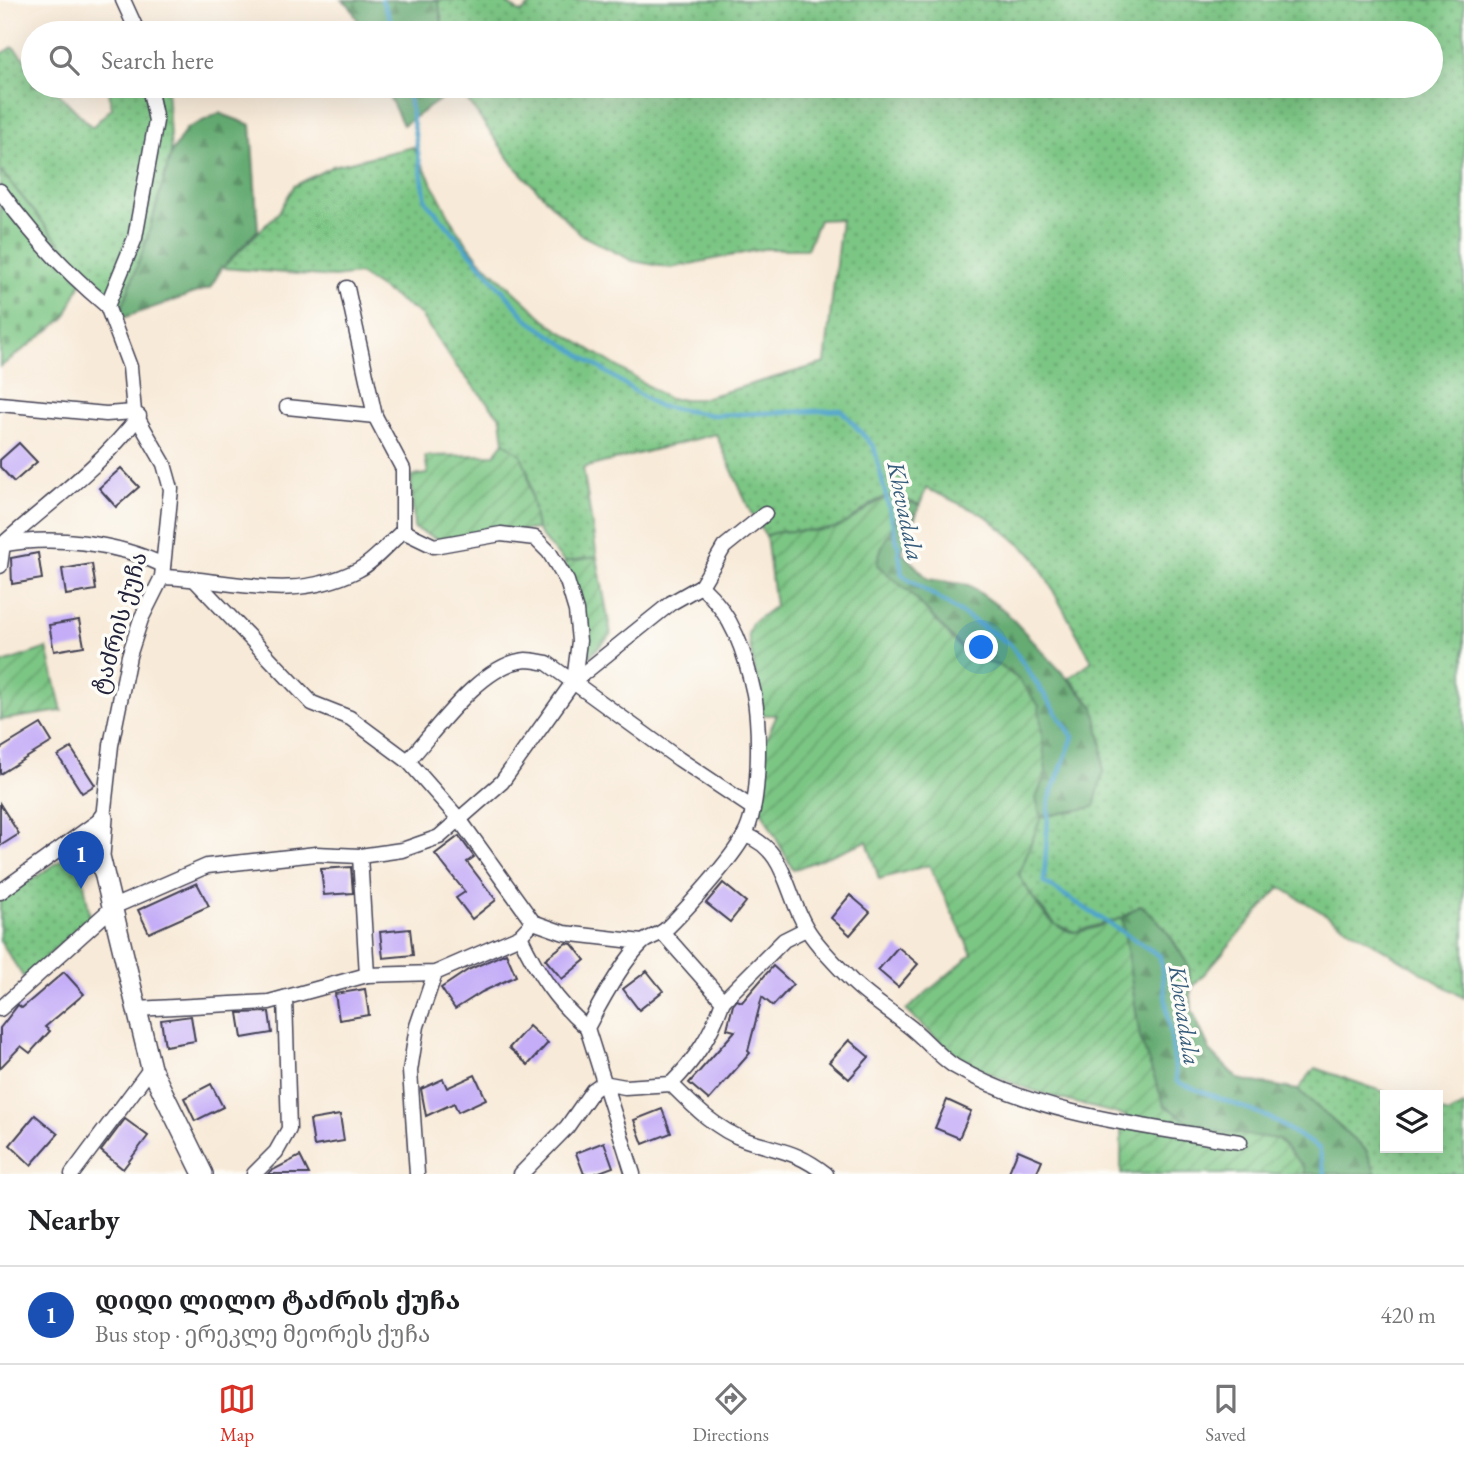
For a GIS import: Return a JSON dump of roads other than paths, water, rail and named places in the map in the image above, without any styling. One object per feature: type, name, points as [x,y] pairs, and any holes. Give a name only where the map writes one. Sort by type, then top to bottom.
[{"type":"street","points":[[123,0],[133,21]]},
{"type":"street","points":[[0,191],[36,238],[72,277],[107,306],[135,238],[156,121],[151,98]]},
{"type":"street","points":[[2,545],[44,540],[84,542],[149,558],[162,571],[280,590],[317,586],[360,569],[403,531],[403,469],[375,416],[347,288]]},
{"type":"street","name":"ტაძრის ქუჩა","points":[[103,818],[111,745],[129,656],[141,619],[162,571],[171,489],[164,464],[136,414],[130,367],[107,306]]},
{"type":"street","points":[[0,404],[107,414],[136,414]]},
{"type":"street","points":[[287,407],[375,416]]},
{"type":"street","points":[[0,566],[2,545],[78,483],[120,441],[136,414]]},
{"type":"street","points":[[0,1009],[113,907],[207,866],[316,854],[360,856],[421,845],[439,837],[502,782],[574,681],[671,603],[701,586],[724,547],[765,514]]},
{"type":"street","points":[[403,531],[434,546],[501,534],[535,538],[549,552],[567,581],[576,611],[579,640],[574,681]]},
{"type":"street","points":[[193,578],[313,703],[350,718],[408,761],[459,819],[533,922],[564,933],[642,942]]},
{"type":"street","points":[[587,1028],[600,1002],[642,942],[662,932],[745,835],[759,740],[750,673],[741,640],[713,597],[701,586]]},
{"type":"street","points":[[408,761],[477,684],[503,668],[524,660],[547,663],[679,759],[751,807]]},
{"type":"street","points":[[0,892],[103,818]]},
{"type":"street","points":[[103,818],[100,856],[151,1068],[203,1174]]},
{"type":"street","points":[[745,835],[760,840],[773,855],[787,878],[806,929],[850,980],[918,1033],[952,1065],[1018,1096],[1054,1106],[1136,1125],[1240,1142]]},
{"type":"street","points":[[360,856],[367,975]]},
{"type":"street","points":[[136,1009],[285,998],[367,975],[435,974],[520,936],[533,922]]},
{"type":"street","points":[[521,1174],[567,1127],[593,1090],[604,1083],[625,1087],[671,1084],[695,1060],[713,1031],[723,1001],[784,940],[806,929]]},
{"type":"street","points":[[662,932],[723,1001]]},
{"type":"street","points":[[520,936],[536,970],[553,993],[587,1028],[634,1174]]},
{"type":"street","points":[[417,1174],[410,1071],[417,1026],[435,974]]},
{"type":"street","points":[[254,1174],[276,1152],[289,1129],[291,1111],[285,998]]},
{"type":"street","points":[[72,1174],[151,1068]]},
{"type":"street","points":[[671,1084],[702,1115],[744,1140],[785,1149],[809,1160],[826,1174]]},
{"type":"waterway","name":"Khevadala","points":[[382,0],[391,21]]},
{"type":"waterway","name":"Khevadala","points":[[409,98],[426,201],[528,320],[657,406],[713,415],[841,410],[874,447],[898,545],[902,575],[1010,644],[1073,737],[1049,800],[1044,882],[1160,956],[1177,1082],[1268,1117],[1319,1148],[1325,1174]]},
{"type":"place","name":"დიდი ლილო ტაძრის ქუჩა","points":[[81,889]]}]
